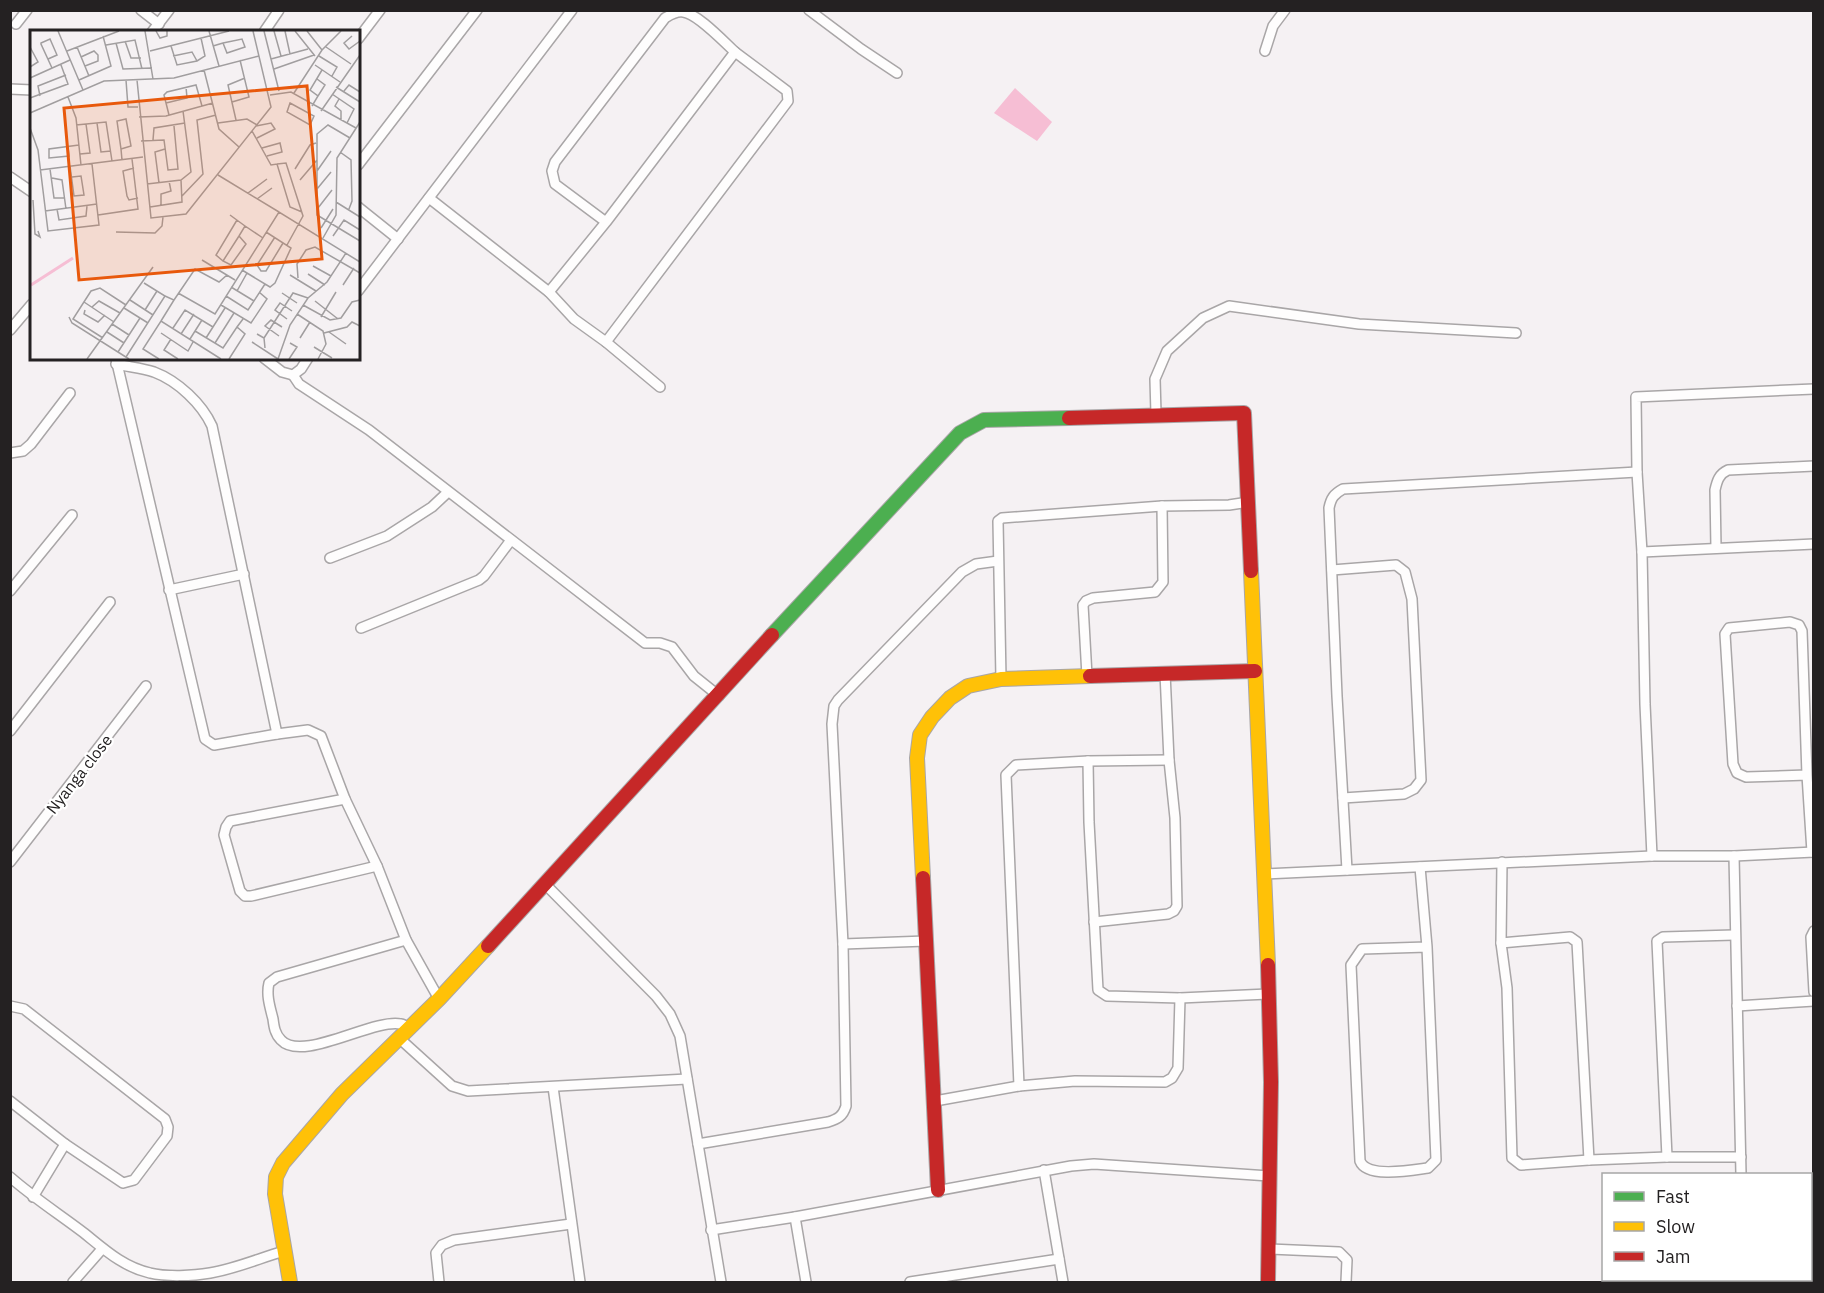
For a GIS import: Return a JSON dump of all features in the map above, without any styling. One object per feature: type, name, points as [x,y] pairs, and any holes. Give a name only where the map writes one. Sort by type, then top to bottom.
[{"type":"street","points":[[141,10],[156,28],[169,10]]},
{"type":"street","points":[[265,30],[279,10]]},
{"type":"street","points":[[360,36],[380,10]]},
{"type":"street","points":[[360,162],[477,10]]},
{"type":"street","points":[[360,288],[572,10]]},
{"type":"street","points":[[809,10],[897,73]]},
{"type":"street","points":[[1265,51],[1273,26],[1285,10]]},
{"type":"street","points":[[16,24],[26,11]]},
{"type":"street","points":[[606,222],[555,184],[552,171],[555,162],[665,18],[676,12],[685,12],[694,16],[735,52],[787,92],[788,101],[606,342]]},
{"type":"street","points":[[549,292],[606,222],[735,52]]},
{"type":"street","points":[[10,89],[30,90]]},
{"type":"street","points":[[10,177],[30,191]]},
{"type":"street","points":[[429,198],[549,292],[574,319],[606,342],[660,387]]},
{"type":"street","points":[[360,209],[398,239]]},
{"type":"street","points":[[10,330],[30,306]]},
{"type":"street","points":[[1156,414],[1155,379],[1167,351],[1203,318],[1229,306],[1359,324],[1516,333]]},
{"type":"street","points":[[267,360],[282,372],[293,375],[299,384],[369,430],[645,643],[672,647],[694,676],[719,696]]},
{"type":"street","points":[[293,375],[301,369],[307,360]]},
{"type":"street","points":[[116,361],[155,373],[171,382],[205,411],[212,426],[277,734]]},
{"type":"street","points":[[116,361],[205,740],[214,745],[308,730],[321,736],[345,799],[377,866],[406,940],[439,999]]},
{"type":"street","points":[[1652,856],[1645,704],[1642,552],[1636,472],[1636,397],[1814,389]]},
{"type":"street","points":[[10,453],[23,451],[31,444],[70,393]]},
{"type":"street","points":[[290,1282],[275,1194],[276,1177],[282,1162],[342,1094],[439,999],[960,433],[984,420],[1244,413],[1265,874],[1271,1082],[1268,1282]]},
{"type":"street","points":[[1716,548],[1715,490],[1716,483],[1723,472],[1814,466]]},
{"type":"street","points":[[1347,870],[1329,508],[1335,494],[1343,489],[1636,472]]},
{"type":"street","points":[[330,558],[387,536],[432,507],[448,492]]},
{"type":"street","points":[[1001,679],[998,521],[1002,518],[1162,506],[1229,505],[1242,503],[1249,499]]},
{"type":"street","points":[[1087,676],[1083,605],[1093,598],[1155,592],[1160,588],[1163,582],[1162,506]]},
{"type":"street","points":[[10,591],[72,515]]},
{"type":"street","points":[[361,628],[479,580],[511,540]]},
{"type":"street","points":[[1642,552],[1814,544]]},
{"type":"street","points":[[698,1143],[828,1122],[839,1118],[844,1113],[846,1106],[843,944],[832,724],[834,706],[962,572],[976,564],[998,561]]},
{"type":"street","points":[[1332,570],[1396,565],[1405,572],[1413,610],[1420,780],[1414,789],[1404,794],[1343,798]]},
{"type":"street","points":[[169,590],[244,574]]},
{"type":"street","points":[[10,730],[110,602]]},
{"type":"street","points":[[1265,874],[1502,862],[1813,852],[1807,775],[1802,631],[1799,625],[1790,622],[1729,628],[1725,634],[1732,764],[1737,773],[1746,777],[1807,775]]},
{"type":"street","points":[[938,1190],[917,758],[920,735],[932,717],[960,690],[1001,679],[1255,671]]},
{"type":"street","points":[[1095,922],[1168,914],[1177,906],[1175,818],[1169,760],[1165,673]]},
{"type":"street","name":"Nyanga close","points":[[10,862],[147,686]]},
{"type":"street","points":[[1019,1086],[1006,775],[1016,765],[1169,760]]},
{"type":"street","points":[[1088,761],[1098,990],[1107,996],[1180,998],[1268,993]]},
{"type":"street","points":[[345,799],[230,821],[224,835],[240,891],[245,896],[251,896],[377,866]]},
{"type":"street","points":[[1734,856],[1741,1173]]},
{"type":"street","points":[[1502,862],[1501,943],[1507,988],[1512,1158],[1521,1165],[1667,1157],[1741,1157]]},
{"type":"street","points":[[1420,867],[1426,947],[1436,1160],[1428,1168],[1418,1170],[1398,1172],[1367,1170],[1362,1167],[1360,1161],[1350,965],[1362,949],[1426,947]]},
{"type":"street","points":[[545,884],[656,996],[670,1014],[680,1036],[721,1282]]},
{"type":"street","points":[[1814,931],[1811,936],[1814,992]]},
{"type":"street","points":[[1667,1157],[1657,941],[1662,937],[1734,935]]},
{"type":"street","points":[[1501,943],[1570,938],[1577,942],[1589,1160]]},
{"type":"street","points":[[406,940],[277,977],[269,983],[267,995],[276,1034],[282,1042],[294,1047],[309,1046],[384,1026],[401,1024],[404,1033],[452,1086],[468,1091],[687,1079]]},
{"type":"street","points":[[843,944],[926,941]]},
{"type":"street","points":[[935,1101],[1019,1086],[1076,1081],[1165,1082],[1172,1078],[1178,1068],[1180,998]]},
{"type":"street","points":[[1737,1006],[1814,1002]]},
{"type":"street","points":[[10,1006],[24,1009],[165,1119],[168,1127],[167,1136],[134,1180],[123,1183],[65,1144],[10,1101]]},
{"type":"street","points":[[553,1087],[580,1282]]},
{"type":"street","points":[[33,1197],[65,1144]]},
{"type":"street","points":[[711,1230],[795,1217],[1044,1170],[1094,1164],[1269,1176]]},
{"type":"street","points":[[1044,1170],[1063,1282]]},
{"type":"street","points":[[10,1178],[86,1234],[102,1249],[123,1263],[150,1274],[211,1278],[285,1251]]},
{"type":"street","points":[[795,1217],[806,1282]]},
{"type":"street","points":[[439,1282],[436,1253],[442,1245],[454,1240],[571,1224]]},
{"type":"street","points":[[73,1282],[102,1249]]},
{"type":"street","points":[[1269,1249],[1339,1252],[1347,1260],[1346,1282]]},
{"type":"street","points":[[910,1282],[1059,1259]]},
{"type":"shaded area","points":[[1015,88],[1052,122],[1037,141],[994,113]]},
{"type":"traffic: fast","points":[[772,635],[960,433],[984,420],[1069,418]]},
{"type":"traffic: slow","points":[[1251,571],[1268,965]]},
{"type":"traffic: slow","points":[[923,878],[917,758],[920,735],[932,717],[950,698],[968,686],[1001,679],[1090,676]]},
{"type":"traffic: slow","points":[[290,1282],[275,1194],[276,1177],[283,1163],[342,1094],[439,999],[488,946]]},
{"type":"traffic: jam","points":[[1069,418],[1244,413],[1251,571]]},
{"type":"traffic: jam","points":[[488,946],[772,635]]},
{"type":"traffic: jam","points":[[1090,676],[1255,671]]},
{"type":"traffic: jam","points":[[923,878],[938,1190]]},
{"type":"traffic: jam","points":[[1268,965],[1271,1082],[1268,1282]]}]
